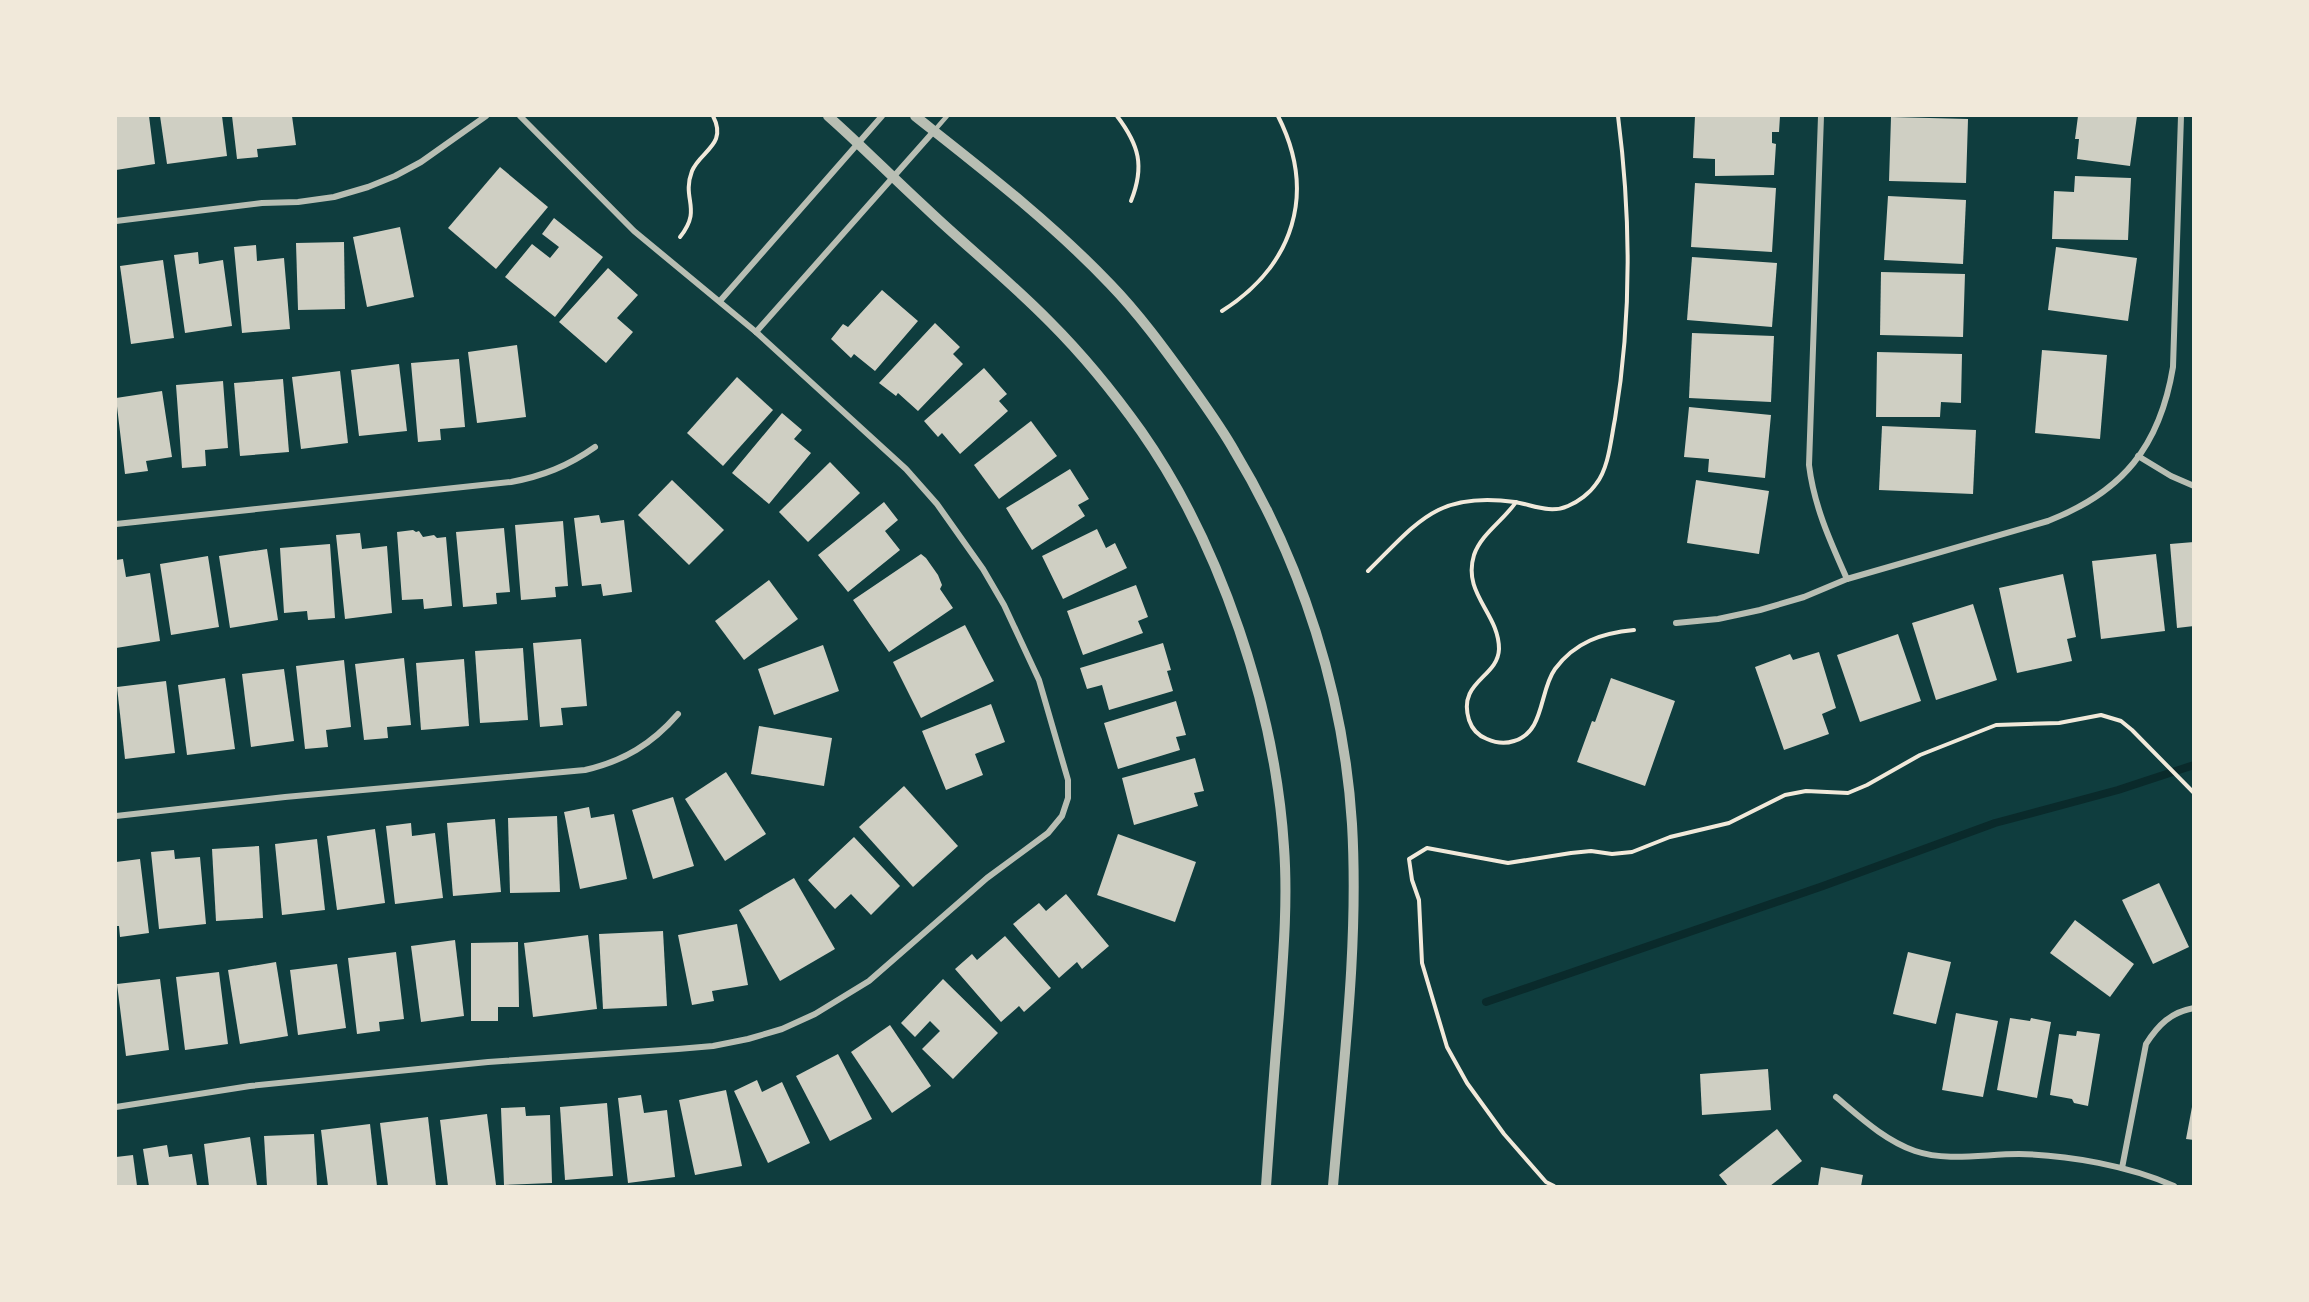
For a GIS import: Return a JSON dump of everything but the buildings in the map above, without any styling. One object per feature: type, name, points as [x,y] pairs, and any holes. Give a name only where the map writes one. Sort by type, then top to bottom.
[{"type":"street","points":[[116,221],[262,203],[298,202],[334,197],[395,176],[421,162],[486,116]]},
{"type":"street","points":[[116,1107],[250,1086],[488,1062],[690,1048],[748,1039],[782,1029],[815,1014],[868,981],[987,878],[1048,833],[1062,816],[1068,798],[1068,780],[1039,680],[1004,605],[983,569],[937,504],[906,469],[756,332],[634,231],[520,116]]},
{"type":"street","points":[[828,116],[1049,321],[1142,432],[1210,553],[1245,648],[1260,702],[1279,792],[1284,848],[1284,952],[1266,1186]]},
{"type":"street","points":[[720,301],[882,116]]},
{"type":"street","points":[[915,116],[1012,194],[1083,257],[1148,327],[1235,451],[1257,492],[1301,591],[1320,645],[1333,703],[1345,762],[1352,822],[1354,880],[1352,942],[1334,1186]]},
{"type":"street","points":[[1821,116],[1809,465],[1818,514],[1847,579]]},
{"type":"street","points":[[1676,623],[1718,619],[1760,610],[1804,597],[1847,579],[2048,521],[2093,500],[2113,485],[2138,456],[2160,420],[2173,367],[2181,116]]},
{"type":"street","points":[[756,332],[934,131]]},
{"type":"street","points":[[116,524],[512,482],[547,474],[594,447]]},
{"type":"street","points":[[2138,456],[2193,486]]},
{"type":"street","points":[[116,816],[285,797],[585,770],[606,765],[644,747],[663,732],[678,714]]},
{"type":"street","points":[[2122,1168],[2146,1044],[2166,1019],[2178,1012],[2193,1008]]},
{"type":"street","points":[[1836,1097],[1898,1144],[1933,1155],[1953,1157],[2020,1154],[2057,1157],[2122,1168],[2175,1186]]},
{"type":"lane","points":[[934,131],[947,116]]},
{"type":"path","points":[[680,237],[690,225],[693,212],[689,197],[689,181],[694,168],[714,145],[718,125],[713,116]]},
{"type":"path","points":[[1117,116],[1135,146],[1139,164],[1138,183],[1131,201]]},
{"type":"path","points":[[1222,311],[1243,297],[1261,280],[1275,261],[1294,219],[1298,186],[1295,158],[1278,116]]},
{"type":"path","points":[[1368,571],[1416,523],[1446,506],[1465,501],[1487,500],[1516,502],[1551,510],[1567,507],[1598,483],[1604,466],[1621,382],[1626,335],[1627,192],[1618,116]]},
{"type":"path","points":[[1516,502],[1481,542],[1474,554],[1471,568],[1471,581],[1492,622],[1499,649],[1492,667],[1470,691],[1467,712],[1478,734],[1498,743],[1518,740],[1535,724],[1548,683],[1565,657],[1577,647],[1601,635],[1634,630]]},
{"type":"path","points":[[1554,1186],[1546,1182],[1504,1134],[1467,1083],[1448,1047],[1422,963],[1419,900],[1412,880],[1409,859],[1427,848],[1508,863],[1591,851],[1611,854],[1632,852],[1670,837],[1729,823],[1785,795],[1806,791],[1848,792],[1867,785],[1920,755],[1996,725],[2059,723],[2101,716],[2121,721],[2132,730],[2193,793]]},
{"type":"waterway","points":[[1486,1002],[1823,886],[1995,823],[2118,790],[2194,765]]}]
